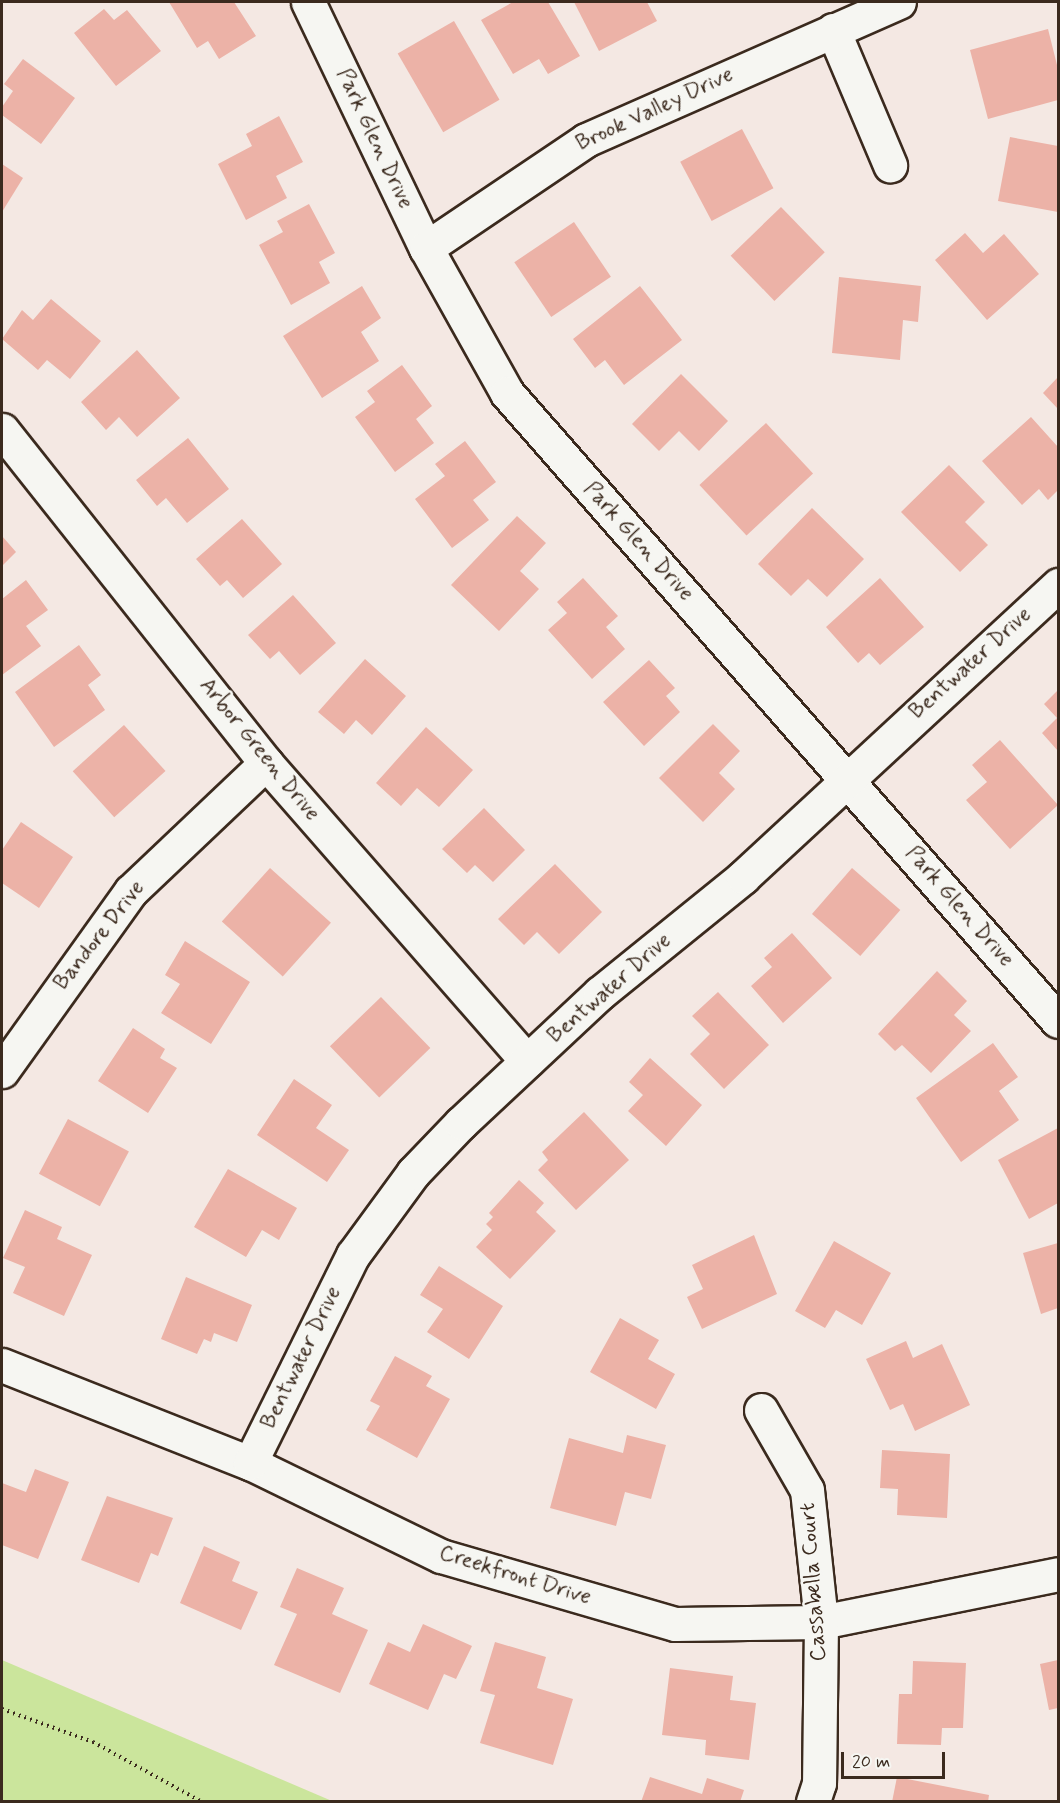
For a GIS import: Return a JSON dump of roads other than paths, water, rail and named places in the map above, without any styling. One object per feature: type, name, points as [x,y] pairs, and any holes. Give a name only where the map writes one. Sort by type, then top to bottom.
[{"type":"street","name":"Park Glen Drive","points":[[309,2],[426,248],[507,393],[848,778],[1059,1021]]},
{"type":"street","name":"Brook Valley Drive","points":[[426,248],[586,140],[899,2]]},
{"type":"street","points":[[833,30],[890,165]]},
{"type":"street","name":"Arbor Green Drive","points":[[2,430],[266,763],[527,1060]]},
{"type":"street","name":"Bentwater Drive","points":[[250,1464],[353,1255],[413,1173],[527,1060],[600,993],[743,878],[848,778],[1059,585]]},
{"type":"street","name":"Bandore Drive","points":[[2,1071],[131,891],[266,763]]},
{"type":"street","name":"Creekfront Drive","points":[[2,1365],[250,1464],[441,1556],[675,1624],[821,1622],[1059,1574]]},
{"type":"street","name":"Cassabella Court","points":[[761,1410],[807,1490],[821,1622],[819,1783],[813,1802]]}]
